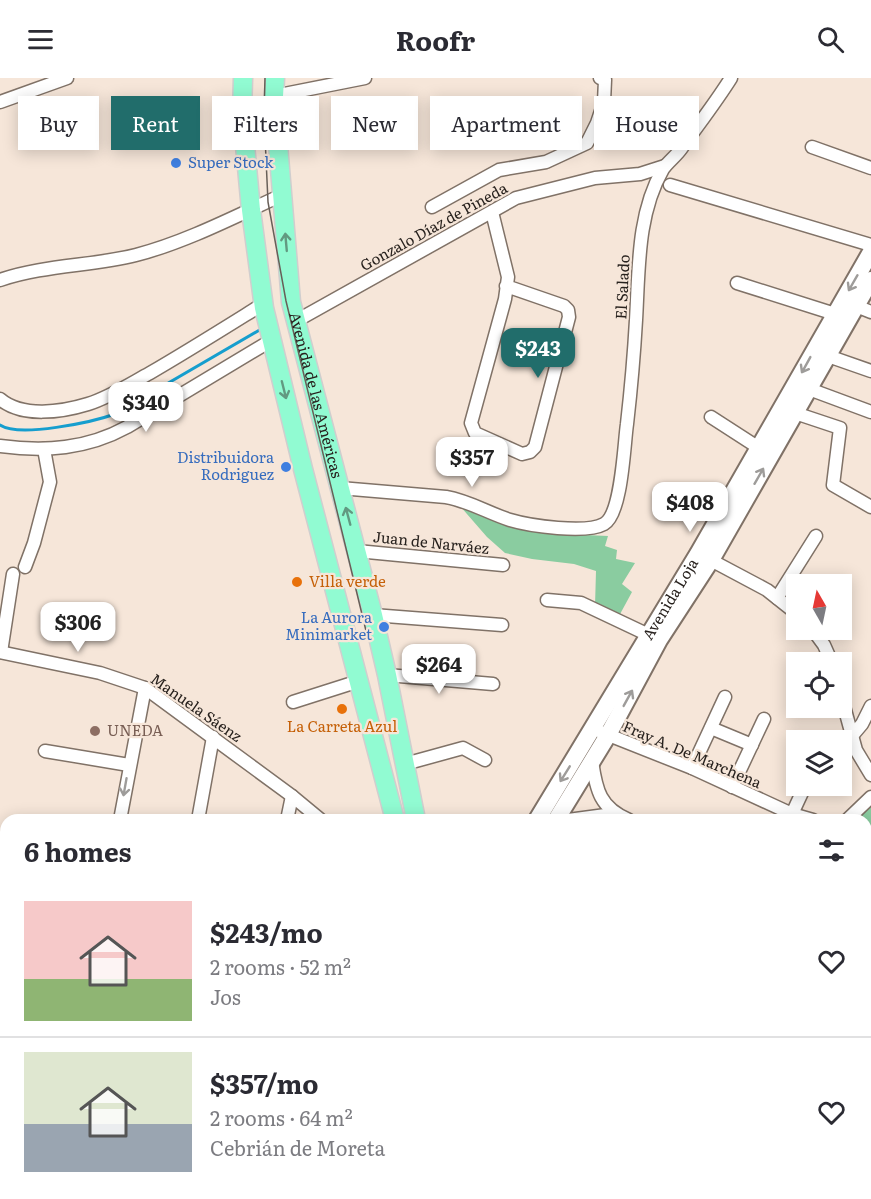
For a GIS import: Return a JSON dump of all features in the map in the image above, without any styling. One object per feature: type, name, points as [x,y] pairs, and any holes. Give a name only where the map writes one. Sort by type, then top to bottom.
[{"type":"main road","name":"Avenida de las Américas","points":[[243,78],[242,113],[251,210],[264,306],[303,470],[396,814]]},
{"type":"main road","name":"Avenida de las Américas","points":[[275,87],[290,289],[295,319],[373,615],[415,814]]},
{"type":"main road","name":"Avenida Loja","points":[[704,557],[759,448],[871,252]]},
{"type":"main road","name":"Avenida Loja","points":[[541,814],[601,732],[654,637],[828,356],[864,309],[871,280]]},
{"type":"main road","name":"Avenida de las Américas","points":[[350,644],[390,760],[396,814]]},
{"type":"main road","name":"Avenida de las Américas","points":[[394,708],[412,762],[424,814]]},
{"type":"main road","name":"Avenida Loja","points":[[560,814],[592,761],[601,732]]},
{"type":"street","points":[[0,102],[67,78]]},
{"type":"street","points":[[275,87],[365,78]]},
{"type":"street","name":"El Salado","points":[[340,488],[454,498],[519,523],[581,529],[598,526],[608,521],[616,505],[633,369],[642,227],[653,192],[665,166],[678,153],[732,78]]},
{"type":"street","points":[[432,207],[499,170],[546,162],[587,143],[604,102],[603,79]]},
{"type":"street","points":[[812,147],[871,168]]},
{"type":"street","name":"Gonzalo Díaz de Pineda","points":[[295,319],[516,198],[595,178],[649,172],[665,166]]},
{"type":"street","points":[[670,185],[871,244]]},
{"type":"street","points":[[0,280],[31,272],[138,255],[251,210],[282,195]]},
{"type":"street","points":[[492,212],[508,278],[506,286],[505,299],[471,423],[475,433],[522,454],[530,452],[535,447],[569,317],[568,310],[564,306],[506,286]]},
{"type":"street","points":[[737,283],[835,314]]},
{"type":"street","points":[[0,399],[17,408],[33,410],[55,410],[87,404],[148,374],[264,306]]},
{"type":"street","points":[[0,446],[44,449],[83,444],[115,434],[271,337]]},
{"type":"street","points":[[828,356],[871,371]]},
{"type":"street","points":[[809,389],[871,412]]},
{"type":"street","points":[[795,412],[840,428],[833,485],[871,507]]},
{"type":"street","points":[[711,417],[759,448]]},
{"type":"street","points":[[25,567],[34,543],[50,482],[44,449]]},
{"type":"street","points":[[777,597],[816,536]]},
{"type":"street","name":"Juan de Narváez","points":[[357,551],[502,565]]},
{"type":"street","points":[[704,557],[777,597],[786,605]]},
{"type":"street","points":[[1,652],[13,574]]},
{"type":"street","points":[[548,600],[581,603],[654,637]]},
{"type":"street","points":[[373,615],[502,626]]},
{"type":"street","name":"Manuela Sáenz","points":[[1,652],[100,673],[146,688],[314,814]]},
{"type":"street","points":[[387,675],[493,684]]},
{"type":"street","points":[[293,702],[359,681]]},
{"type":"street","points":[[121,814],[146,688]]},
{"type":"street","points":[[692,768],[725,697]]},
{"type":"street","points":[[852,736],[862,724],[871,706]]},
{"type":"street","points":[[732,787],[764,719]]},
{"type":"street","points":[[711,728],[752,745]]},
{"type":"street","name":"Fray A. De Marchena","points":[[601,732],[692,768],[792,814]]},
{"type":"street","points":[[199,814],[213,737]]},
{"type":"street","points":[[852,740],[860,760],[871,775]]},
{"type":"street","points":[[412,762],[463,748],[485,760]]},
{"type":"street","points":[[45,751],[129,765]]},
{"type":"street","points":[[592,761],[594,779],[601,797],[613,814]]},
{"type":"street","points":[[288,814],[292,796]]},
{"type":"street","points":[[792,814],[800,796]]},
{"type":"street","points":[[853,814],[871,797]]},
{"type":"green space","points":[[460,506],[510,526],[540,533],[608,536],[605,546],[617,550],[616,559],[635,563],[622,584],[632,592],[619,616],[595,606],[596,571],[574,564],[505,553],[487,537]]},
{"type":"green space","points":[[871,806],[871,814],[862,814]]},
{"type":"waterway","points":[[0,425],[9,429],[39,429],[90,421],[115,414],[263,328]]},
{"type":"tram line","points":[[265,78],[264,115],[268,202],[286,301],[368,639]]},
{"type":"place","name":"Super Stock","points":[[176,163]]},
{"type":"place","name":"Distribuidora Rodriguez","points":[[286,467]]},
{"type":"place","name":"Villa verde","points":[[297,582]]},
{"type":"place","name":"La Aurora Minimarket","points":[[384,627]]},
{"type":"place","name":"La Carreta Azul","points":[[342,709]]},
{"type":"place","name":"UNEDA","points":[[95,731]]}]
